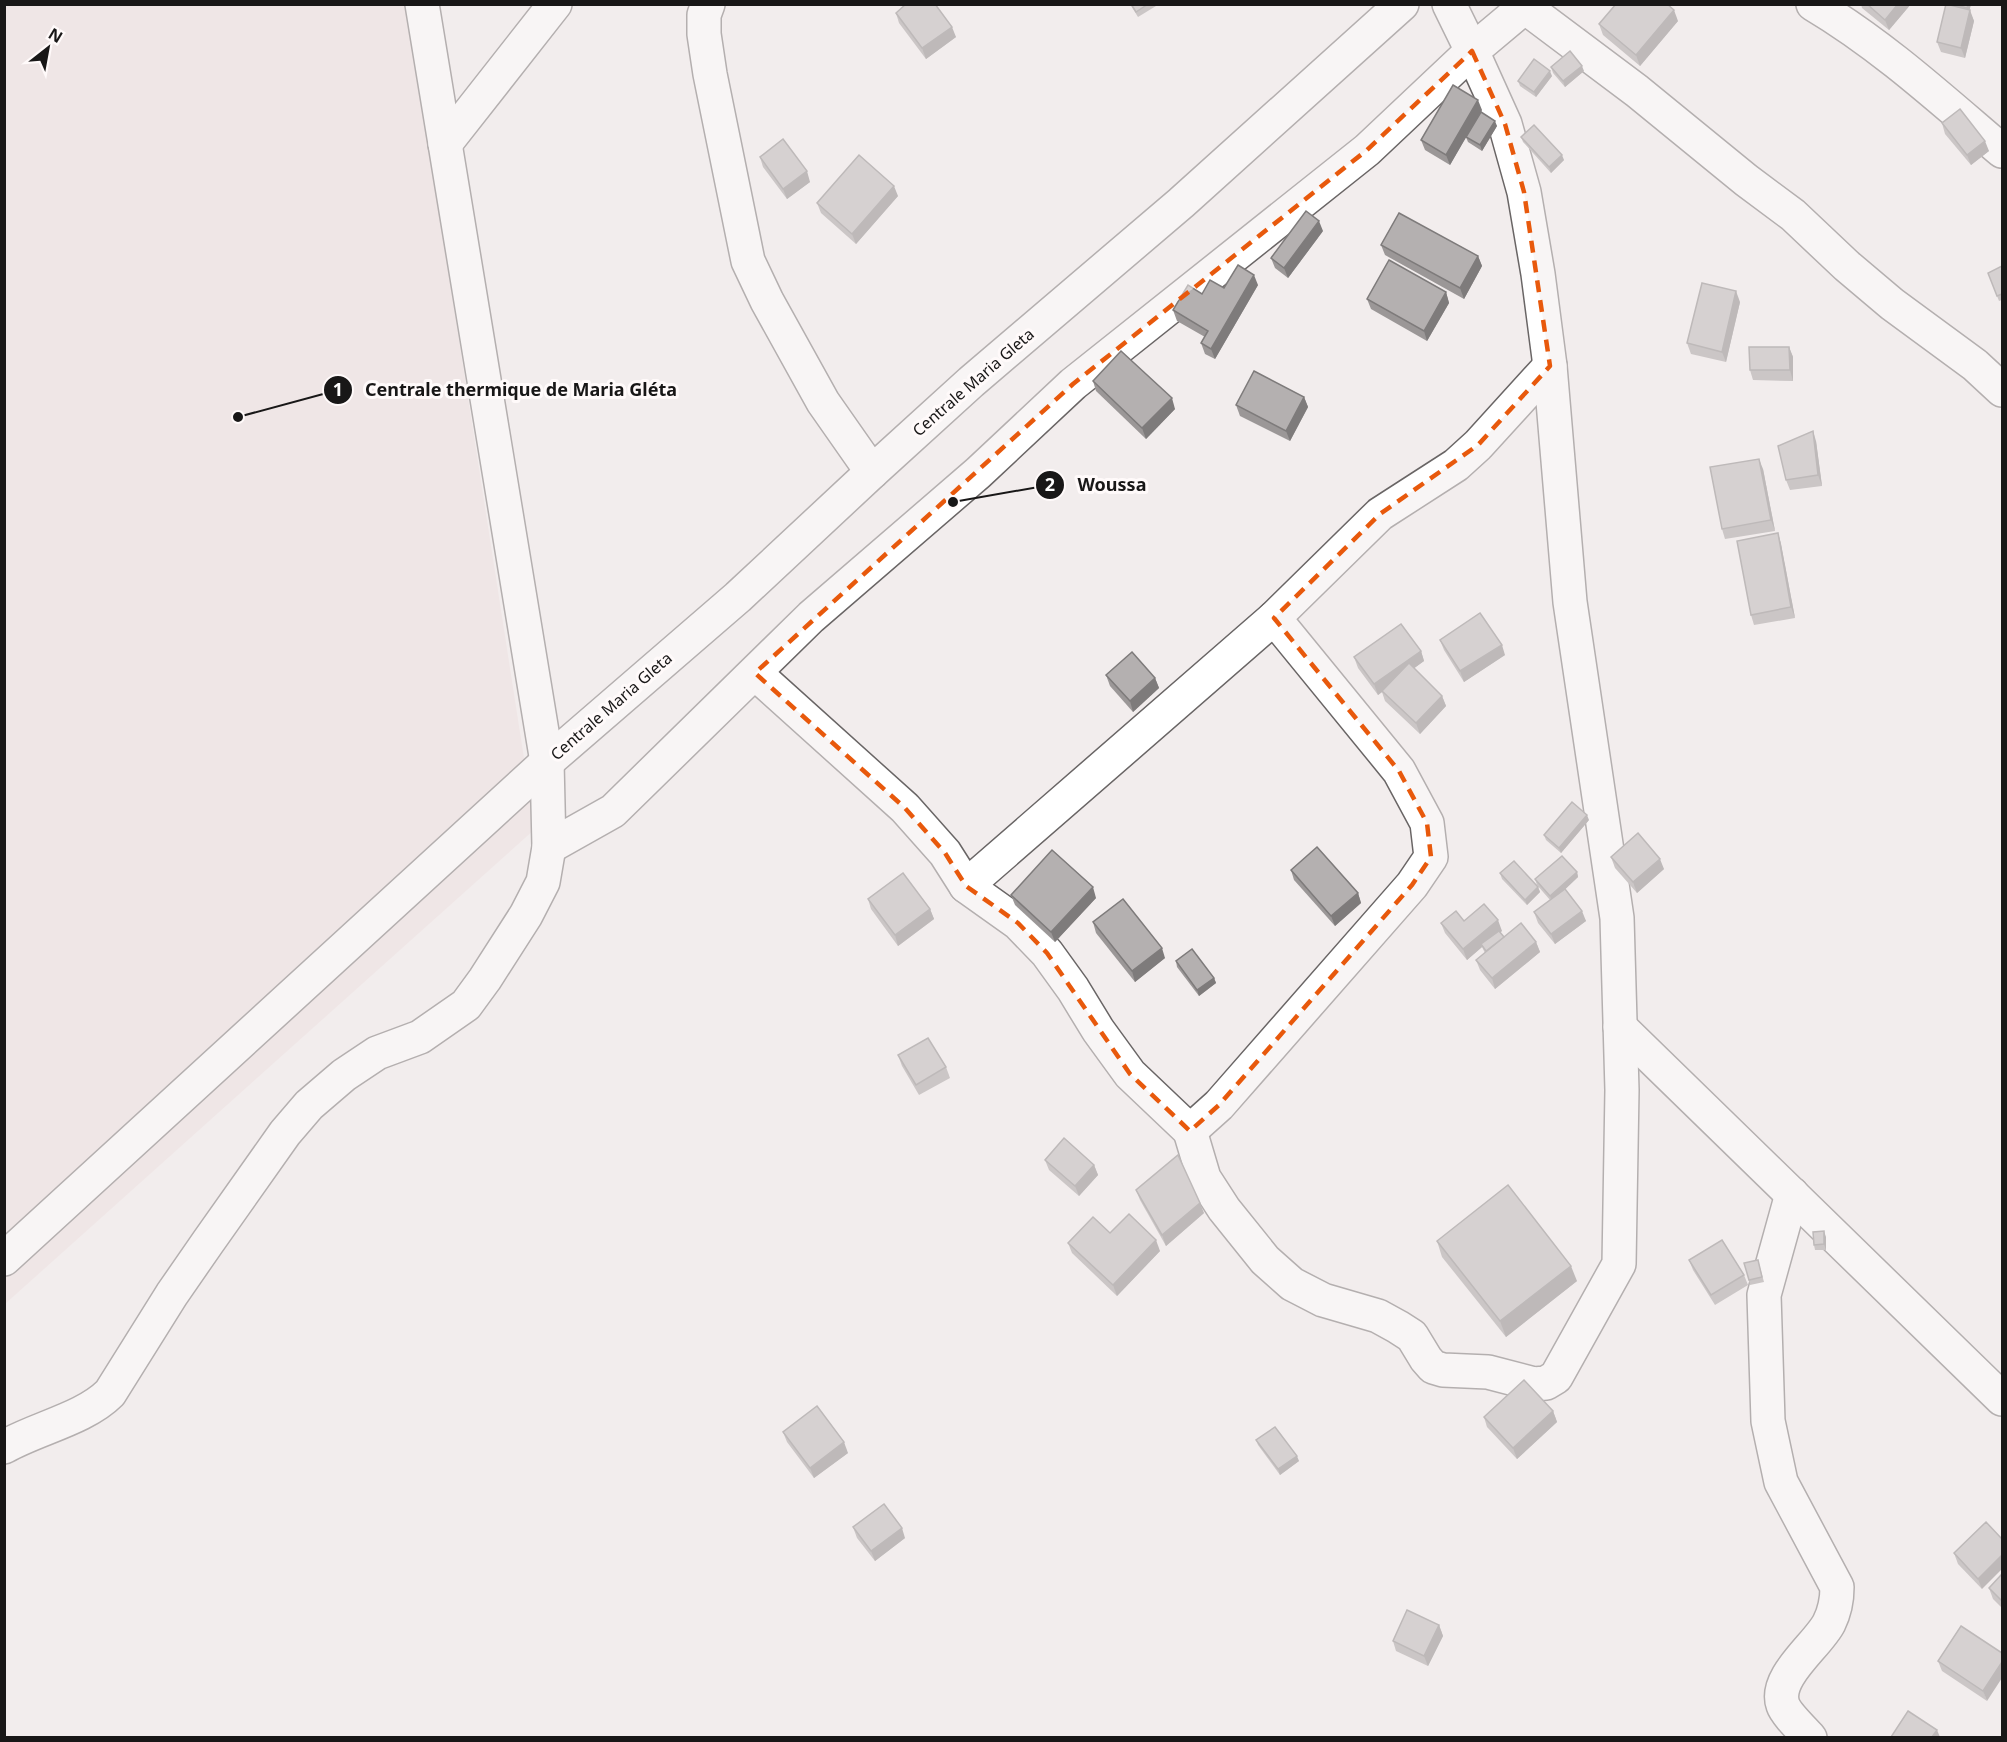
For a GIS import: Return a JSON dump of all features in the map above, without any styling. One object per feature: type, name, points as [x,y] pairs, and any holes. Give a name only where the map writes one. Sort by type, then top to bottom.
[{"type":"street","points":[[4,1447],[100,1403],[110,1393],[172,1294],[285,1133],[309,1105],[344,1075],[377,1053],[420,1037],[466,1005],[526,915],[543,882],[549,847],[547,762],[422,4]]},
{"type":"street","points":[[445,144],[555,4]]},
{"type":"street","points":[[708,4],[704,15],[704,34],[748,261],[772,311],[823,402],[872,472]]},
{"type":"street","name":"Centrale Maria Gleta","points":[[4,1259],[547,762],[738,597],[971,382],[1181,203],[1402,4]]},
{"type":"street","points":[[755,673],[905,808],[945,853],[966,886],[1018,923],[1047,953],[1073,988],[1102,1037],[1130,1074],[1190,1131],[1204,1178],[1224,1209],[1265,1260],[1292,1284],[1323,1300],[1378,1316],[1398,1327],[1412,1336],[1433,1367],[1443,1370],[1488,1372],[1534,1384],[1546,1383],[1556,1377],[1619,1264],[1622,1090],[1617,918],[1570,602],[1550,366],[1524,192],[1505,124],[1449,4]]},
{"type":"street","points":[[1813,4],[1898,64],[2002,151]]},
{"type":"street","points":[[549,847],[613,811],[811,617],[978,473],[1073,384],[1367,150],[1472,51],[1526,6],[1793,215],[1847,266],[1892,304],[1974,365],[2002,390]]},
{"type":"street","points":[[966,886],[1274,618],[1380,514],[1456,465],[1478,445],[1550,366]]},
{"type":"street","points":[[1190,1131],[1219,1105],[1412,885],[1431,857],[1427,823],[1399,771],[1274,618]]},
{"type":"street","points":[[1620,1027],[2002,1399]]},
{"type":"street","points":[[1792,1194],[1764,1295],[1768,1421],[1781,1482],[1837,1587],[1837,1604],[1828,1625],[1793,1668],[1783,1690],[1783,1705],[1810,1737]]},
{"type":"highlighted area","points":[[1472,51],[1505,124],[1524,192],[1550,366],[1478,445],[1380,514],[1274,618],[1399,771],[1427,823],[1431,857],[1412,885],[1219,1105],[1190,1131],[1130,1074],[1047,953],[1018,923],[966,886],[945,853],[905,808],[755,673],[1073,384],[1367,150]]},
{"type":"shaded area","points":[[5,5],[407,5],[535,829],[5,1304]]},
{"type":"building","points":[[906,4],[935,4],[952,27],[922,48],[896,13]]},
{"type":"building","points":[[1131,4],[1148,4],[1136,12]]},
{"type":"building","points":[[1616,4],[1667,4],[1674,10],[1636,55],[1599,24]]},
{"type":"building","points":[[1867,4],[1898,4],[1885,20]]},
{"type":"building","points":[[1946,4],[1970,10],[1961,48],[1937,42]]},
{"type":"building","points":[[1954,4],[1968,4],[1967,8]]},
{"type":"building","points":[[1570,51],[1582,66],[1563,81],[1551,67]]},
{"type":"building","points":[[1534,59],[1550,71],[1534,92],[1518,81]]},
{"type":"building","points":[[1453,85],[1478,100],[1446,155],[1421,140]]},
{"type":"building","points":[[1960,109],[1985,141],[1967,155],[1942,123]]},
{"type":"building","points":[[1481,112],[1495,121],[1480,145],[1466,137]]},
{"type":"building","points":[[1534,125],[1562,155],[1549,167],[1521,137]]},
{"type":"building","points":[[783,139],[807,171],[783,189],[760,157]]},
{"type":"building","points":[[859,155],[894,186],[852,234],[817,203]]},
{"type":"building","points":[[1306,211],[1319,221],[1284,268],[1271,258]]},
{"type":"building","points":[[1399,213],[1478,256],[1460,288],[1381,245]]},
{"type":"building","points":[[1389,260],[1446,292],[1424,331],[1367,299]]},
{"type":"building","points":[[1238,265],[1254,275],[1211,349],[1201,343],[1208,331],[1173,310],[1188,285],[1202,294],[1210,280],[1224,288]]},
{"type":"building","points":[[2002,266],[2002,294],[1997,296],[1988,273]]},
{"type":"building","points":[[1702,283],[1736,291],[1722,352],[1687,343]]},
{"type":"building","points":[[1749,347],[1789,347],[1790,370],[1750,370]]},
{"type":"building","points":[[1121,351],[1172,398],[1142,428],[1093,381]]},
{"type":"building","points":[[1254,371],[1304,397],[1286,431],[1236,405]]},
{"type":"building","points":[[1813,431],[1818,475],[1786,480],[1778,446]]},
{"type":"building","points":[[1759,459],[1771,520],[1722,529],[1710,467]]},
{"type":"building","points":[[1778,533],[1791,607],[1751,615],[1737,541]]},
{"type":"building","points":[[1480,613],[1502,645],[1460,671],[1440,640]]},
{"type":"building","points":[[1401,624],[1421,651],[1374,684],[1354,657]]},
{"type":"building","points":[[1132,652],[1155,678],[1130,701],[1106,675]]},
{"type":"building","points":[[1409,663],[1442,696],[1416,723],[1382,691]]},
{"type":"building","points":[[1572,802],[1587,815],[1559,848],[1544,835]]},
{"type":"building","points":[[1638,833],[1660,859],[1633,882],[1611,857]]},
{"type":"building","points":[[1317,847],[1358,893],[1331,916],[1291,870]]},
{"type":"building","points":[[1052,850],[1093,887],[1051,932],[1011,895]]},
{"type":"building","points":[[1562,856],[1577,872],[1550,896],[1535,879]]},
{"type":"building","points":[[1514,861],[1538,887],[1525,900],[1500,873]]},
{"type":"building","points":[[903,873],[930,909],[895,935],[868,899]]},
{"type":"building","points":[[1565,889],[1582,911],[1551,934],[1534,912]]},
{"type":"building","points":[[1123,899],[1162,948],[1132,971],[1093,922]]},
{"type":"building","points":[[1484,904],[1498,920],[1463,949],[1441,923],[1456,911],[1464,921]]},
{"type":"building","points":[[1521,923],[1536,942],[1492,978],[1476,960]]},
{"type":"building","points":[[1499,931],[1504,937],[1486,951],[1481,944]]},
{"type":"building","points":[[1192,949],[1214,978],[1197,990],[1176,961]]},
{"type":"building","points":[[928,1038],[946,1067],[916,1085],[898,1055]]},
{"type":"building","points":[[1064,1138],[1094,1165],[1075,1186],[1045,1160]]},
{"type":"building","points":[[1178,1155],[1200,1203],[1162,1235],[1136,1190]]},
{"type":"building","points":[[1508,1185],[1571,1266],[1500,1321],[1437,1241]]},
{"type":"building","points":[[1129,1214],[1156,1240],[1113,1285],[1068,1243],[1093,1217],[1110,1233]]},
{"type":"building","points":[[1824,1231],[1824,1244],[1814,1245],[1813,1232]]},
{"type":"building","points":[[1722,1240],[1744,1275],[1711,1295],[1689,1260]]},
{"type":"building","points":[[1758,1260],[1762,1277],[1749,1280],[1744,1263]]},
{"type":"building","points":[[1524,1380],[1553,1411],[1513,1448],[1484,1417]]},
{"type":"building","points":[[817,1406],[844,1442],[810,1468],[783,1432]]},
{"type":"building","points":[[1275,1427],[1297,1456],[1278,1469],[1256,1440]]},
{"type":"building","points":[[884,1504],[902,1528],[871,1551],[853,1527]]},
{"type":"building","points":[[1986,1522],[2002,1539],[2002,1555],[1978,1579],[1954,1553]]},
{"type":"building","points":[[2002,1574],[2002,1601],[1989,1588]]},
{"type":"building","points":[[1407,1610],[1439,1625],[1424,1656],[1393,1641]]},
{"type":"building","points":[[1961,1626],[2002,1653],[2002,1662],[1983,1691],[1938,1661]]},
{"type":"building","points":[[1908,1711],[1937,1730],[1932,1737],[1891,1737]]},
{"type":"place","name":"Centrale thermique de Maria Gléta","points":[[238,417]]},
{"type":"place","name":"Woussa","points":[[953,502]]}]
